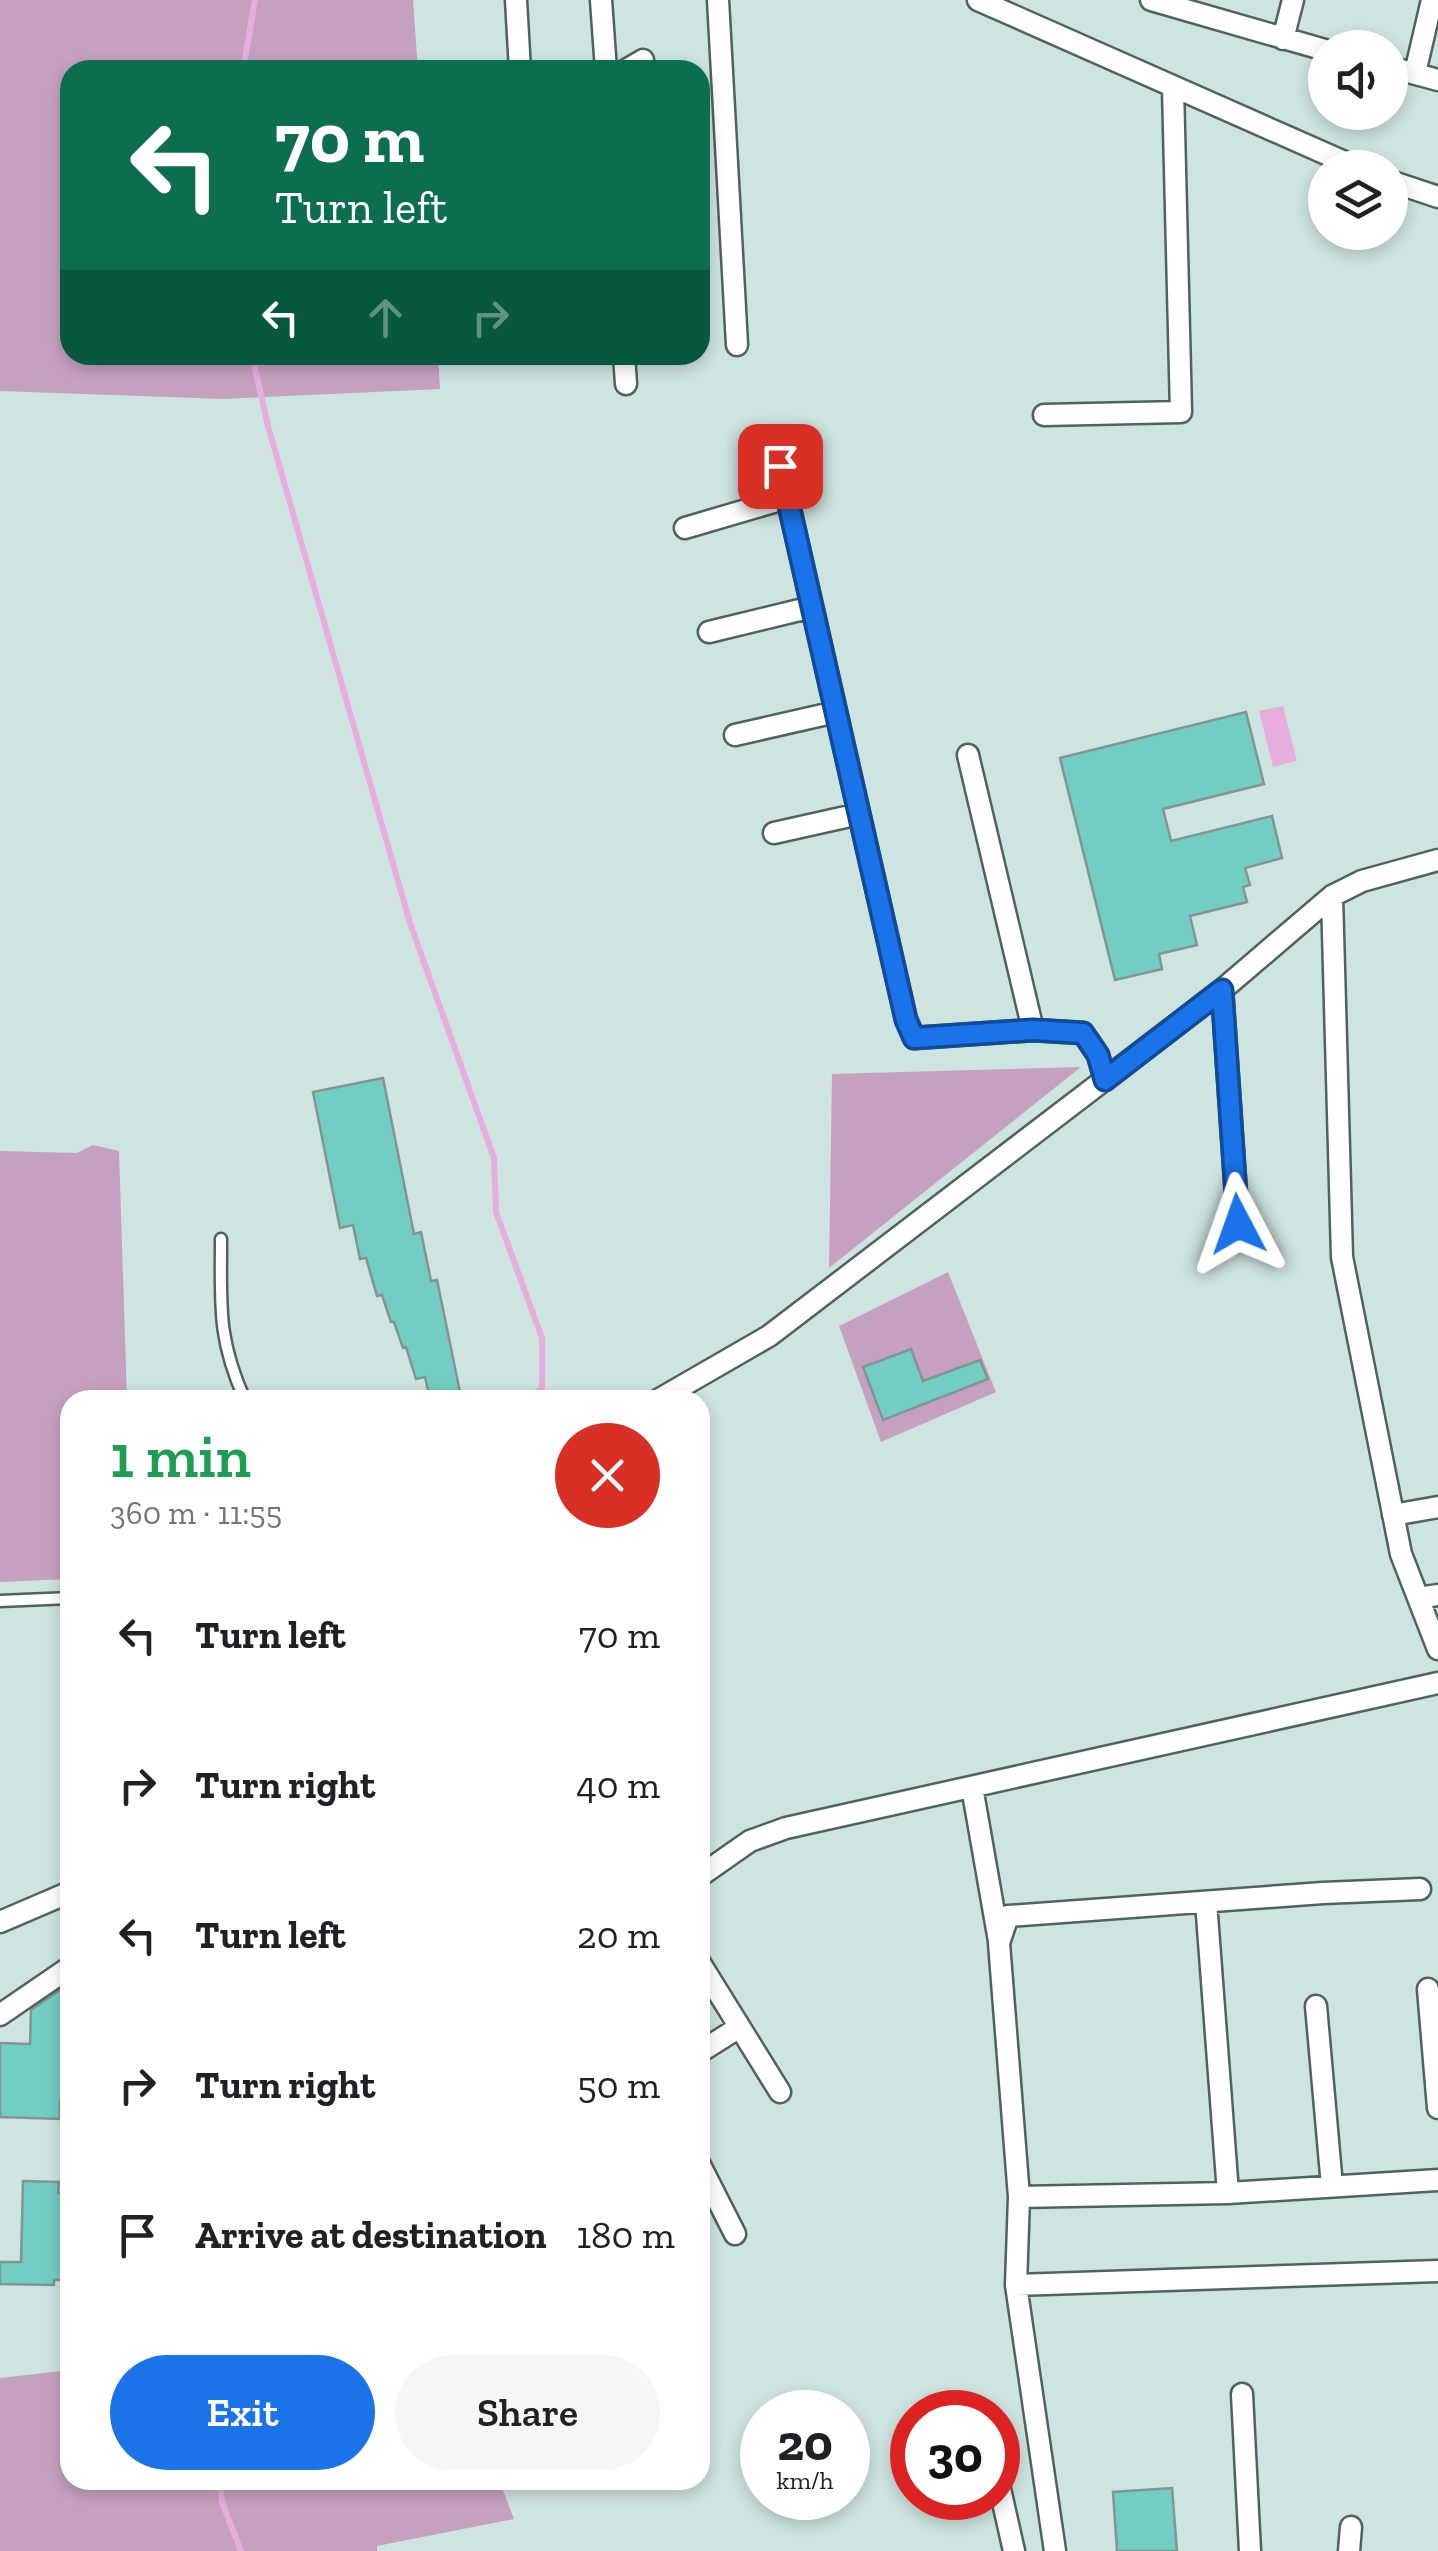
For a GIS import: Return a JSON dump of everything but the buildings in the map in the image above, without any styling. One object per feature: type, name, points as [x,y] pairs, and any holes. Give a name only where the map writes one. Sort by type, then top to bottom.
[{"type":"street","points":[[516,0],[519,60]]},
{"type":"street","points":[[601,0],[605,60]]},
{"type":"street","points":[[718,0],[737,345]]},
{"type":"street","points":[[978,0],[1316,150]]},
{"type":"street","points":[[1284,40],[1293,0]]},
{"type":"street","points":[[1415,73],[1432,0]]},
{"type":"street","points":[[1156,1],[1308,46]]},
{"type":"street","points":[[1408,71],[1438,80]]},
{"type":"street","points":[[1044,415],[1181,412],[1173,88]]},
{"type":"street","points":[[1408,187],[1438,197]]},
{"type":"street","points":[[625,365],[626,384]]},
{"type":"street","points":[[780,466],[906,1020],[914,1038],[1033,1030],[1083,1033],[1098,1055],[1105,1080]]},
{"type":"street","points":[[685,528],[787,498]]},
{"type":"street","points":[[709,632],[812,607]]},
{"type":"street","points":[[734,735],[836,712]]},
{"type":"street","points":[[968,755],[1033,1030]]},
{"type":"street","points":[[774,834],[860,814]]},
{"type":"street","points":[[676,1390],[770,1336],[1222,990],[1332,896],[1362,880],[1438,860]]},
{"type":"street","points":[[1332,896],[1342,1258],[1401,1554],[1428,1596],[1438,1649]]},
{"type":"street","points":[[1222,990],[1238,1224]]},
{"type":"street","points":[[1393,1515],[1438,1506]]},
{"type":"street","points":[[710,1869],[750,1840],[786,1828],[1438,1683]]},
{"type":"street","points":[[972,1787],[1000,1942],[1019,2197],[1016,2285],[1056,2551]]},
{"type":"street","points":[[1000,1942],[1008,1916],[1323,1893],[1420,1890]]},
{"type":"street","points":[[0,1922],[60,1896]]},
{"type":"street","points":[[1206,1902],[1228,2193]]},
{"type":"street","points":[[0,2015],[60,1974]]},
{"type":"street","points":[[710,1981],[780,2092]]},
{"type":"street","points":[[1428,1989],[1438,2108]]},
{"type":"street","points":[[1316,2006],[1332,2186]]},
{"type":"street","points":[[710,2046],[738,2028]]},
{"type":"street","points":[[1019,2197],[1228,2193],[1438,2180]]},
{"type":"street","points":[[710,2185],[734,2234]]},
{"type":"street","points":[[1016,2285],[1438,2271]]},
{"type":"street","points":[[1242,2394],[1250,2551]]},
{"type":"street","points":[[1007,2520],[1014,2551]]},
{"type":"street","points":[[1349,2551],[1351,2527]]},
{"type":"lane","points":[[221,1239],[221,1326],[229,1364],[241,1390]]},
{"type":"lane","points":[[0,1601],[60,1598]]},
{"type":"shaded area","points":[[0,0],[413,0],[417,60],[60,60],[60,365],[439,365],[440,389],[223,399],[0,391]]},
{"type":"shaded area","points":[[1283,706],[1297,761],[1273,767],[1259,711]]},
{"type":"shaded area","points":[[1081,1067],[829,1268],[832,1074]]},
{"type":"shaded area","points":[[93,1145],[119,1151],[127,1390],[60,1390],[60,1579],[0,1582],[0,1151],[77,1153]]},
{"type":"shaded area","points":[[948,1272],[996,1392],[881,1442],[839,1326]]},
{"type":"shaded area","points":[[60,2371],[60,2490],[503,2490],[514,2519],[377,2546],[377,2551],[0,2551],[0,2378]]},
{"type":"waterway","points":[[245,60],[255,0]]},
{"type":"waterway","points":[[254,365],[268,426],[410,923],[494,1158],[496,1212],[542,1338],[540,1390]]},
{"type":"waterway","points":[[221,2490],[241,2551]]},
{"type":"route","points":[[780,466],[906,1020],[914,1038],[1033,1030],[1083,1033],[1098,1055],[1105,1080],[1222,990],[1238,1224]]}]
